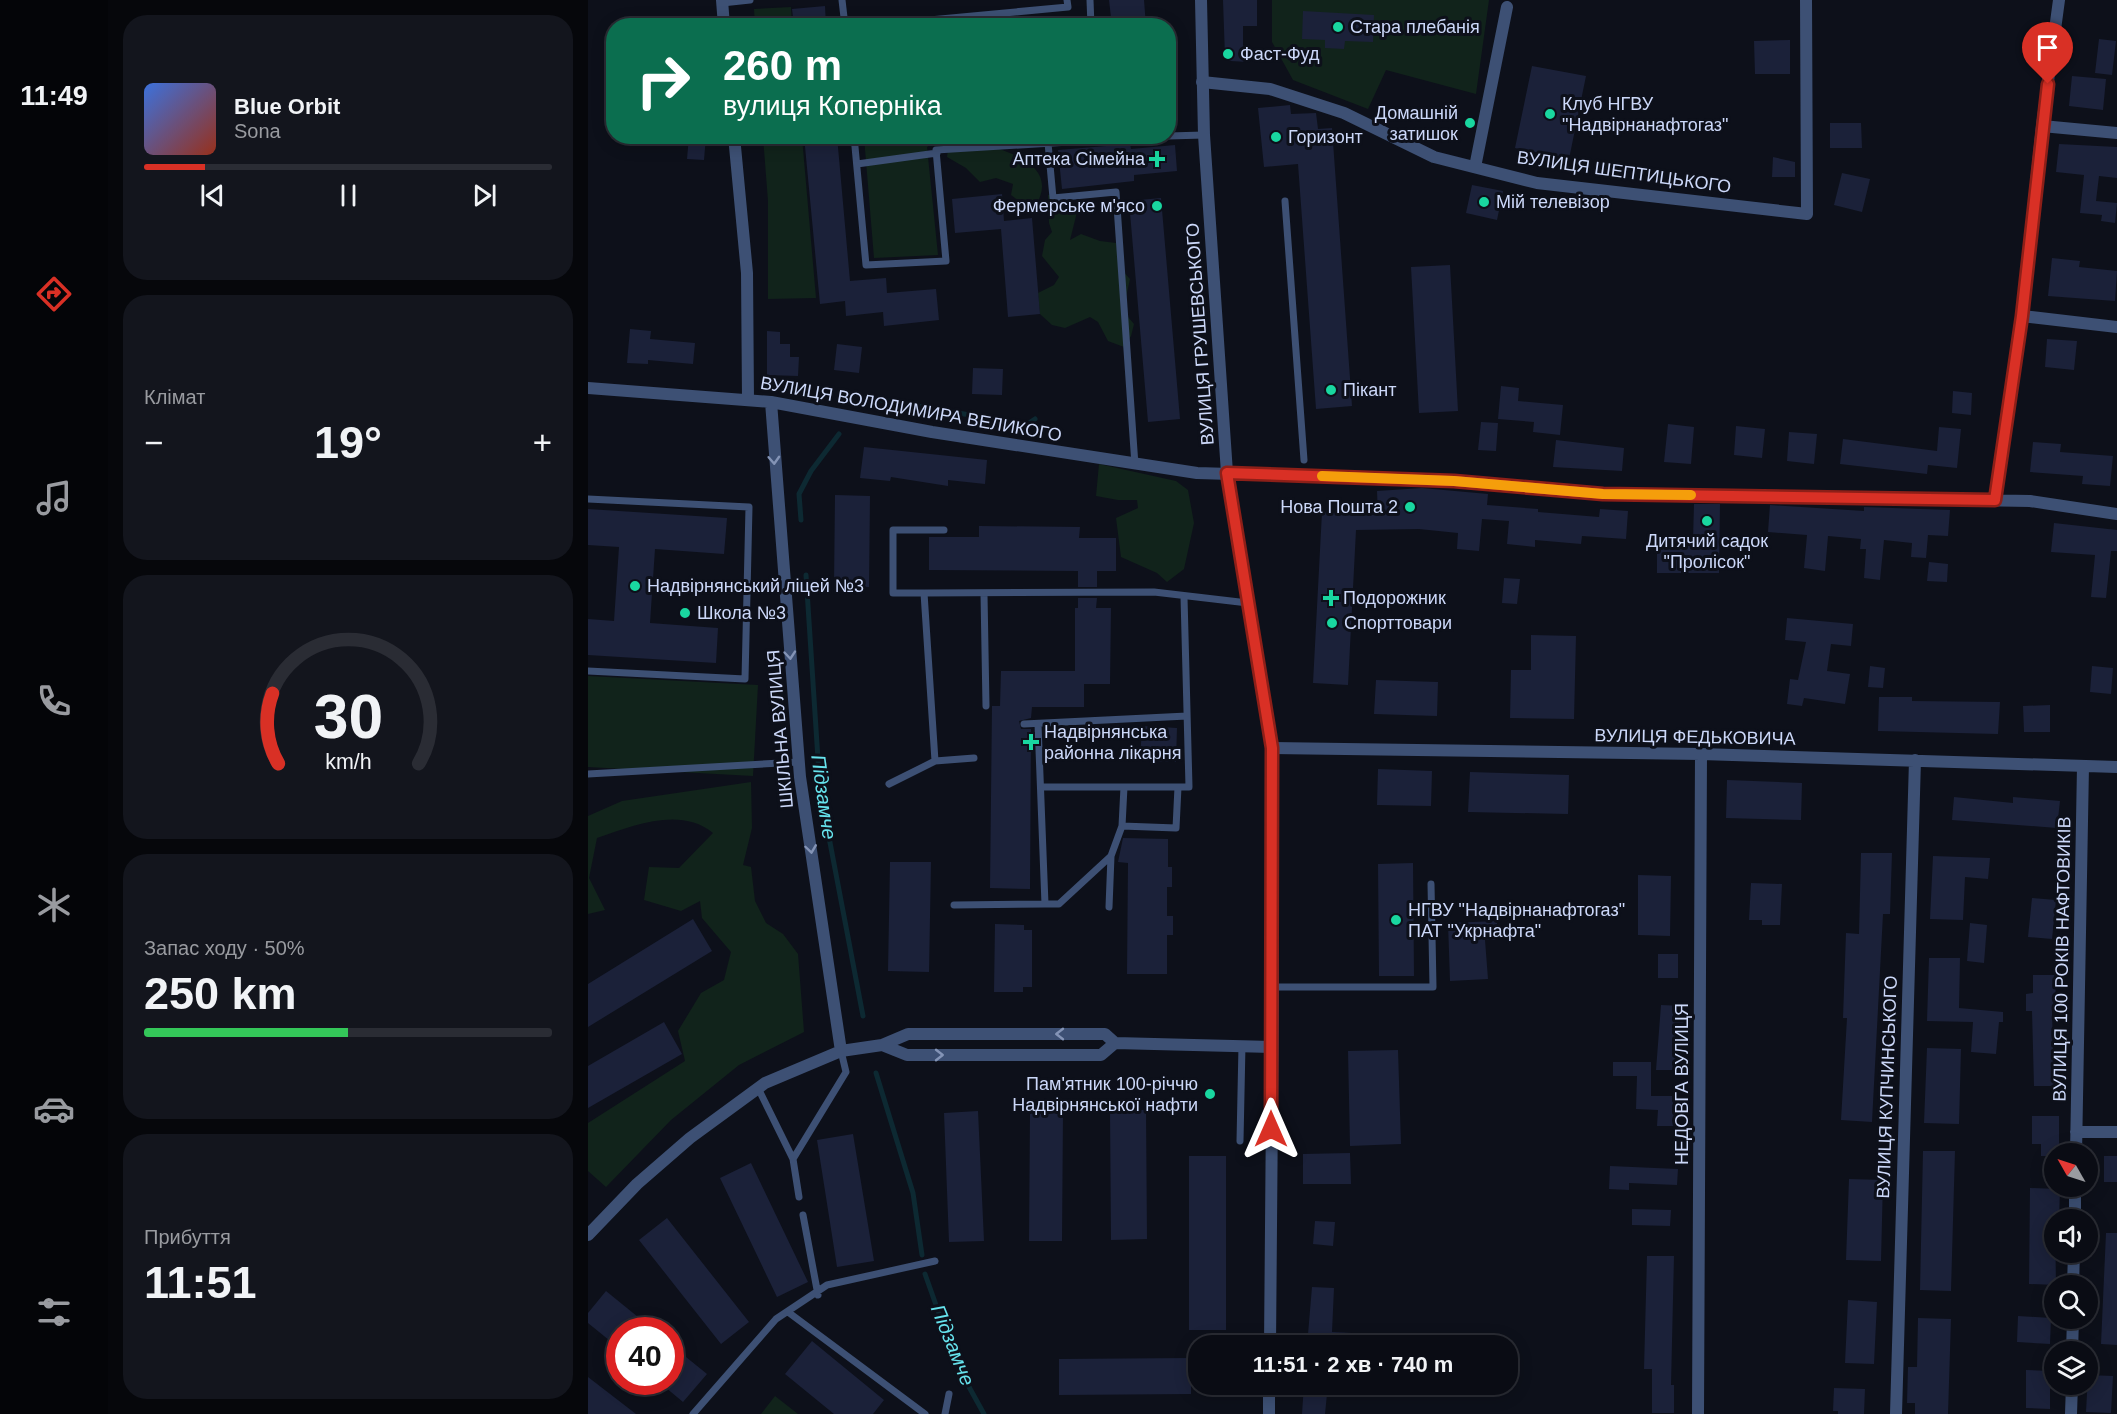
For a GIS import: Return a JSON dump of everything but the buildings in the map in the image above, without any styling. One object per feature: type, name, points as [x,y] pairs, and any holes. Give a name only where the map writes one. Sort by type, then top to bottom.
[{"type":"street","name":"ВУЛИЦЯ ГРУШЕВСЬКОГО","points":[[1201,0],[1204,135],[1227,473],[1272,748],[1270,1335]]},
{"type":"street","name":"ВУЛИЦЯ ШЕПТИЦЬКОГО","points":[[1202,82],[1270,89],[1344,113],[1434,157],[1537,183],[1807,214],[1806,0]]},
{"type":"street","points":[[1995,500],[2022,316],[2042,126],[2059,0]]},
{"type":"street","points":[[722,1],[723,18]]},
{"type":"street","points":[[1475,167],[1507,7]]},
{"type":"street","points":[[2042,126],[2117,133]]},
{"type":"street","points":[[735,144],[747,273],[748,400]]},
{"type":"street","points":[[2022,316],[2117,327]]},
{"type":"street","name":"ВУЛИЦЯ ВОЛОДИМИРА ВЕЛИКОГО","points":[[588,388],[771,402],[1135,465],[1197,473],[1454,481],[1603,494],[2030,501],[2117,514]]},
{"type":"street","name":"ШКІЛЬНА ВУЛИЦЯ","points":[[771,402],[799,762],[841,1051]]},
{"type":"street","name":"ВУЛИЦЯ ФЕДЬКОВИЧА","points":[[1272,748],[1701,754],[2117,767]]},
{"type":"street","name":"НЕДОВГА ВУЛИЦЯ","points":[[1698,1414],[1701,754]]},
{"type":"street","name":"ВУЛИЦЯ КУПЧИНСЬКОГО","points":[[1896,1414],[1915,760]]},
{"type":"street","name":"ВУЛИЦЯ 100 РОКІВ НАФТОВИКІВ","points":[[2076,1143],[2083,766]]},
{"type":"street","points":[[588,1235],[637,1184],[681,1146],[758,1088],[841,1051],[882,1045],[908,1034],[1105,1034],[1115,1043],[1272,1047]]},
{"type":"street","points":[[882,1045],[907,1055],[1101,1055],[1115,1043]]},
{"type":"street","points":[[2076,1132],[2117,1132]]},
{"type":"street","points":[[1269,1395],[1269,1414]]},
{"type":"street","points":[[2071,1414],[2072,1395]]},
{"type":"lane","points":[[722,1],[750,0]]},
{"type":"lane","points":[[842,0],[844,18]]},
{"type":"lane","points":[[950,18],[1068,7],[1067,0]]},
{"type":"lane","points":[[1090,0],[1091,18]]},
{"type":"lane","points":[[1176,136],[1204,135]]},
{"type":"lane","points":[[855,144],[866,266],[945,261],[936,150],[1032,144]]},
{"type":"lane","points":[[1048,144],[1053,198],[1116,192],[1135,465]]},
{"type":"lane","points":[[857,164],[937,153]]},
{"type":"lane","points":[[1285,201],[1304,460]]},
{"type":"lane","points":[[588,499],[749,507],[745,679],[588,671]]},
{"type":"lane","points":[[944,530],[893,530],[893,593],[1154,592],[1248,603]]},
{"type":"lane","points":[[924,593],[935,761]]},
{"type":"lane","points":[[984,594],[986,706]]},
{"type":"lane","points":[[1042,787],[1189,787],[1184,597]]},
{"type":"lane","points":[[1024,724],[1187,716]]},
{"type":"lane","points":[[1038,724],[1045,904]]},
{"type":"lane","points":[[889,784],[935,761],[974,758]]},
{"type":"lane","points":[[588,774],[799,762]]},
{"type":"lane","points":[[1109,907],[1111,856],[1122,826],[1124,787]]},
{"type":"lane","points":[[1122,826],[1176,828],[1178,787]]},
{"type":"lane","points":[[954,905],[1059,903],[1111,856]]},
{"type":"lane","points":[[1094,872],[1111,872]]},
{"type":"lane","points":[[1273,987],[1433,987],[1431,884]]},
{"type":"lane","points":[[1240,1141],[1242,1045]]},
{"type":"lane","points":[[793,1159],[846,1072],[841,1051]]},
{"type":"lane","points":[[758,1088],[793,1159],[799,1197]]},
{"type":"lane","points":[[803,1215],[818,1293]]},
{"type":"lane","points":[[693,1414],[776,1319],[827,1285],[935,1261]]},
{"type":"lane","points":[[788,1312],[925,1414]]},
{"type":"lane","points":[[945,1414],[949,1394]]},
{"type":"green space","points":[[1272,0],[1489,0],[1476,94],[1386,70],[1368,109],[1293,80],[1272,42]]},
{"type":"green space","points":[[791,7],[792,18],[755,18],[754,9]]},
{"type":"green space","points":[[764,144],[803,144],[816,298],[768,299],[768,201]]},
{"type":"green space","points":[[865,144],[932,144],[927,147],[938,255],[874,258]]},
{"type":"green space","points":[[949,144],[983,144],[1013,154],[1035,169],[1041,179],[1042,191],[1036,205],[1023,204],[1011,195],[1013,184],[996,178],[980,182],[966,168],[947,157]]},
{"type":"green space","points":[[1059,194],[1078,208],[1070,240],[1081,234],[1100,241],[1116,243],[1120,268],[1130,279],[1123,311],[1134,324],[1131,336],[1124,347],[1108,341],[1098,322],[1090,317],[1065,328],[1052,325],[1040,314],[1038,293],[1054,285],[1059,277],[1042,256],[1045,240],[1052,232],[1049,223],[1048,195]]},
{"type":"green space","points":[[1099,464],[1176,481],[1188,490],[1194,523],[1184,569],[1167,582],[1157,573],[1121,557],[1116,518],[1138,508],[1137,500],[1118,500],[1096,496]]},
{"type":"green space","points":[[588,676],[758,685],[753,776],[588,767]]},
{"type":"green space","points":[[751,782],[752,828],[743,865],[751,867],[755,901],[766,923],[783,934],[798,954],[804,1032],[739,1065],[671,1120],[606,1187],[588,1171],[588,1123],[685,1061],[678,1031],[701,993],[724,980],[731,952],[702,918],[700,901],[681,911],[644,900],[649,867],[679,868],[713,833],[700,825],[671,820],[641,824],[597,838],[589,878],[605,910],[588,914],[588,816],[622,801]]},
{"type":"green space","points":[[775,1396],[798,1414],[761,1414]]},
{"type":"waterway","name":"Підзамче","points":[[865,397],[929,408]]},
{"type":"waterway","name":"Підзамче","points":[[947,411],[1026,425],[1035,419]]},
{"type":"waterway","name":"Підзамче","points":[[801,520],[799,494],[811,471],[839,434]]},
{"type":"waterway","name":"Підзамче","points":[[806,575],[820,790],[863,1016]]},
{"type":"waterway","name":"Підзамче","points":[[876,1073],[913,1193],[922,1255]]},
{"type":"waterway","name":"Підзамче","points":[[925,1274],[958,1367],[984,1414]]},
{"type":"slow traffic","points":[[1322,476],[1454,481],[1603,494],[1691,495]]},
{"type":"place","name":"Стара плебанія","points":[[1338,27]]},
{"type":"place","name":"Фаст-Фуд","points":[[1228,54]]},
{"type":"place","name":"Клуб НГВУ \"Надвірнанафтогаз\"","points":[[1550,114]]},
{"type":"place","name":"Домашній затишок","points":[[1470,123]]},
{"type":"place","name":"Горизонт","points":[[1276,137]]},
{"type":"place","name":"Аптека Сімейна","points":[[1157,159]]},
{"type":"place","name":"Мій телевізор","points":[[1484,202]]},
{"type":"place","name":"Фермерське м'ясо","points":[[1157,206]]},
{"type":"place","name":"Пікант","points":[[1331,390]]},
{"type":"place","name":"Нова Пошта 2","points":[[1410,507]]},
{"type":"place","name":"Дитячий садок \"Пролісок\"","points":[[1707,521]]},
{"type":"place","name":"Надвірнянський ліцей №3","points":[[635,586]]},
{"type":"place","name":"Подорожник","points":[[1331,598]]},
{"type":"place","name":"Школа №3","points":[[685,613]]},
{"type":"place","name":"Спорттовари","points":[[1332,623]]},
{"type":"place","name":"Надвірнянська районна лікарня","points":[[1031,742]]},
{"type":"place","name":"НГВУ \"Надвірнанафтогаз\" ПАТ \"Укрнафта\"","points":[[1396,920]]},
{"type":"place","name":"Пам'ятник 100-річчю Надвірнянської нафти","points":[[1210,1094]]},
{"type":"route","points":[[1271,1129],[1272,748],[1227,473],[1454,481],[1603,494],[1995,500],[2022,316],[2048,84]]}]
